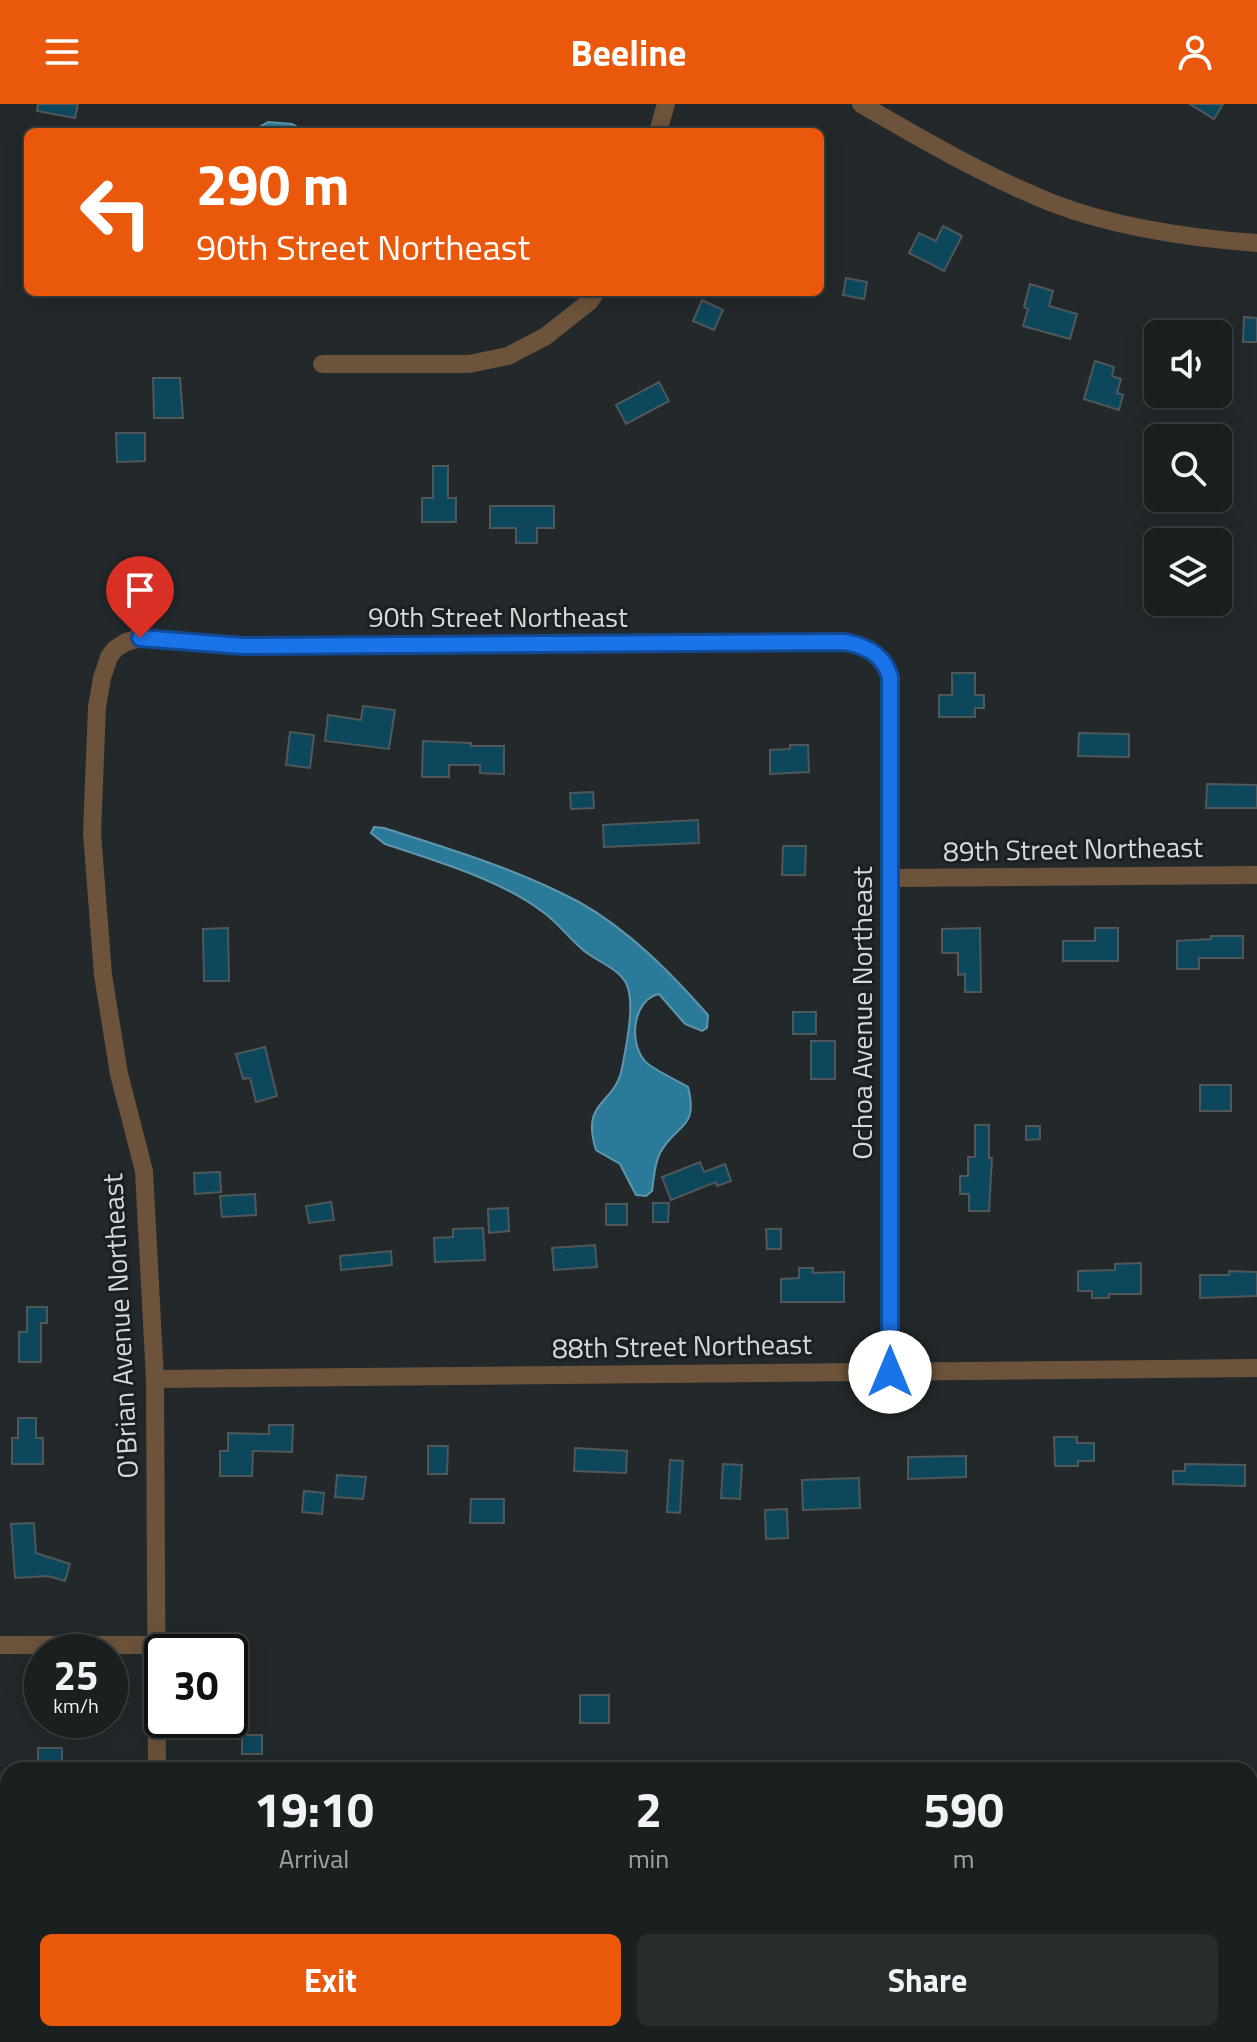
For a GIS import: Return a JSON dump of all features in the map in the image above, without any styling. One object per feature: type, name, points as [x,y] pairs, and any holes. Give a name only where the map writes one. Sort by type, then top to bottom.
[{"type":"street","points":[[659,128],[666,104]]},
{"type":"street","points":[[861,104],[972,167],[1055,204],[1167,232],[1257,243]]},
{"type":"street","points":[[322,364],[469,364],[508,356],[546,336],[593,296]]},
{"type":"street","name":"90th Street Northeast","points":[[115,649],[140,638],[243,646],[845,642],[860,645],[880,657]]},
{"type":"street","name":"O'Brian Avenue Northeast","points":[[115,649],[109,657],[97,707],[92,833],[103,975],[119,1074],[144,1171],[155,1379],[156,1634]]},
{"type":"street","name":"Ochoa Avenue Northeast","points":[[880,657],[887,665],[890,677],[890,1372]]},
{"type":"street","name":"89th Street Northeast","points":[[890,878],[1257,875]]},
{"type":"street","name":"88th Street Northeast","points":[[155,1379],[1257,1368]]},
{"type":"street","points":[[0,1645],[144,1645]]},
{"type":"street","name":"O'Brian Avenue Northeast","points":[[157,1738],[157,1762]]},
{"type":"water","points":[[268,122],[292,124],[299,128],[258,128]]},
{"type":"water","points":[[374,827],[483,860],[579,902],[648,953],[708,1015],[707,1028],[702,1031],[685,1024],[659,994],[651,997],[639,1012],[635,1032],[639,1052],[652,1067],[688,1087],[691,1101],[688,1119],[660,1153],[652,1191],[646,1196],[636,1195],[620,1164],[596,1150],[592,1133],[595,1112],[613,1090],[624,1059],[630,1001],[626,983],[526,900],[467,872],[385,844],[371,833]]},
{"type":"building","points":[[38,104],[78,104],[75,118],[37,111]]},
{"type":"building","points":[[1190,104],[1223,104],[1214,119]]},
{"type":"building","points":[[943,226],[962,236],[944,271],[909,253],[919,233],[936,241]]},
{"type":"building","points":[[846,278],[867,282],[864,299],[843,295]]},
{"type":"building","points":[[1030,284],[1053,291],[1049,306],[1077,314],[1070,339],[1023,326]]},
{"type":"building","points":[[702,300],[723,310],[714,330],[693,321]]},
{"type":"building","points":[[1244,317],[1257,318],[1257,342],[1243,342]]},
{"type":"building","points":[[1095,361],[1114,367],[1112,376],[1121,379],[1117,393],[1123,395],[1119,410],[1084,399]]},
{"type":"building","points":[[153,378],[180,378],[183,418],[154,418]]},
{"type":"building","points":[[659,382],[669,401],[626,424],[616,405]]},
{"type":"building","points":[[116,433],[145,433],[145,461],[117,462]]},
{"type":"building","points":[[433,466],[448,466],[448,498],[456,498],[456,522],[422,522],[422,498],[433,498]]},
{"type":"building","points":[[490,506],[554,506],[554,528],[537,528],[537,543],[516,543],[516,528],[490,528]]},
{"type":"building","points":[[952,673],[975,673],[975,695],[984,695],[984,708],[975,708],[975,717],[939,717],[939,695],[952,695]]},
{"type":"building","points":[[363,706],[395,710],[389,749],[325,741],[328,715],[361,720]]},
{"type":"building","points":[[290,732],[314,735],[310,768],[286,765]]},
{"type":"building","points":[[1079,733],[1129,734],[1129,757],[1078,756]]},
{"type":"building","points":[[423,741],[504,746],[504,774],[480,773],[480,765],[449,765],[449,777],[422,777]]},
{"type":"building","points":[[790,745],[808,745],[809,772],[770,774],[770,750],[790,749]]},
{"type":"building","points":[[1207,784],[1257,785],[1257,808],[1206,808]]},
{"type":"building","points":[[593,792],[594,808],[571,809],[570,793]]},
{"type":"building","points":[[698,820],[699,843],[604,847],[603,825]]},
{"type":"building","points":[[783,846],[806,846],[805,875],[782,875]]},
{"type":"building","points":[[228,928],[229,981],[204,981],[203,929]]},
{"type":"building","points":[[980,928],[981,992],[965,992],[965,974],[958,975],[958,953],[942,953],[942,929]]},
{"type":"building","points":[[1095,928],[1118,928],[1118,961],[1063,961],[1063,941],[1095,941]]},
{"type":"building","points":[[1211,936],[1243,936],[1243,958],[1199,958],[1199,969],[1177,969],[1177,941],[1211,939]]},
{"type":"building","points":[[793,1012],[816,1012],[816,1034],[793,1034]]},
{"type":"building","points":[[811,1041],[835,1041],[835,1079],[811,1079]]},
{"type":"building","points":[[265,1047],[277,1096],[256,1102],[250,1078],[243,1079],[236,1054]]},
{"type":"building","points":[[1200,1085],[1231,1085],[1231,1111],[1200,1111]]},
{"type":"building","points":[[975,1125],[989,1125],[989,1158],[992,1158],[989,1211],[969,1211],[969,1194],[960,1194],[960,1176],[968,1176],[968,1157],[975,1157]]},
{"type":"building","points":[[1026,1126],[1040,1126],[1040,1139],[1026,1140]]},
{"type":"building","points":[[700,1162],[704,1172],[725,1164],[731,1181],[717,1186],[716,1182],[671,1200],[662,1177]]},
{"type":"building","points":[[220,1172],[221,1192],[195,1194],[194,1173]]},
{"type":"building","points":[[255,1194],[256,1215],[222,1217],[220,1196]]},
{"type":"building","points":[[331,1202],[334,1220],[309,1223],[306,1206]]},
{"type":"building","points":[[653,1203],[669,1203],[668,1222],[653,1222]]},
{"type":"building","points":[[606,1204],[627,1204],[627,1225],[606,1225]]},
{"type":"building","points":[[508,1208],[509,1231],[489,1233],[488,1209]]},
{"type":"building","points":[[483,1228],[485,1260],[435,1262],[434,1238],[453,1237],[453,1229]]},
{"type":"building","points":[[766,1229],[781,1229],[781,1249],[767,1249]]},
{"type":"building","points":[[595,1245],[597,1267],[554,1270],[552,1248]]},
{"type":"building","points":[[391,1251],[392,1265],[341,1270],[340,1256]]},
{"type":"building","points":[[1141,1263],[1141,1294],[1109,1294],[1109,1298],[1092,1298],[1092,1291],[1078,1291],[1078,1271],[1115,1270],[1115,1264]]},
{"type":"building","points":[[799,1268],[813,1268],[813,1273],[844,1272],[844,1302],[781,1302],[781,1279],[799,1278]]},
{"type":"building","points":[[1229,1271],[1257,1272],[1257,1296],[1200,1298],[1200,1275],[1229,1275]]},
{"type":"building","points":[[27,1307],[47,1307],[47,1323],[41,1323],[41,1362],[19,1362],[19,1332],[27,1332]]},
{"type":"building","points":[[18,1418],[36,1418],[36,1438],[43,1438],[43,1464],[12,1464],[12,1438],[18,1438]]},
{"type":"building","points":[[269,1425],[293,1425],[292,1452],[253,1451],[252,1476],[220,1476],[220,1451],[228,1451],[228,1433],[269,1434]]},
{"type":"building","points":[[1054,1437],[1077,1437],[1077,1443],[1094,1443],[1094,1461],[1078,1461],[1078,1466],[1055,1466]]},
{"type":"building","points":[[428,1446],[448,1446],[447,1474],[428,1474]]},
{"type":"building","points":[[575,1448],[627,1451],[626,1473],[574,1471]]},
{"type":"building","points":[[966,1456],[966,1477],[908,1479],[908,1457]]},
{"type":"building","points":[[670,1460],[683,1461],[680,1513],[667,1512]]},
{"type":"building","points":[[723,1464],[742,1465],[740,1499],[721,1498]]},
{"type":"building","points":[[1185,1464],[1245,1465],[1245,1486],[1173,1484],[1173,1471],[1185,1471]]},
{"type":"building","points":[[337,1475],[366,1477],[363,1499],[335,1497]]},
{"type":"building","points":[[859,1478],[860,1508],[803,1510],[802,1480]]},
{"type":"building","points":[[304,1491],[324,1493],[322,1514],[302,1512]]},
{"type":"building","points":[[471,1499],[504,1499],[504,1523],[470,1523]]},
{"type":"building","points":[[787,1509],[788,1538],[766,1539],[765,1510]]},
{"type":"building","points":[[34,1523],[36,1553],[70,1564],[65,1581],[48,1576],[15,1578],[11,1524]]},
{"type":"building","points":[[580,1695],[609,1695],[609,1723],[580,1723]]},
{"type":"building","points":[[262,1735],[262,1754],[242,1754],[242,1738]]},
{"type":"building","points":[[38,1748],[62,1748],[62,1762],[38,1762]]},
{"type":"route","points":[[140,638],[243,646],[845,642],[860,645],[880,657],[887,665],[890,677],[890,1372]]}]
